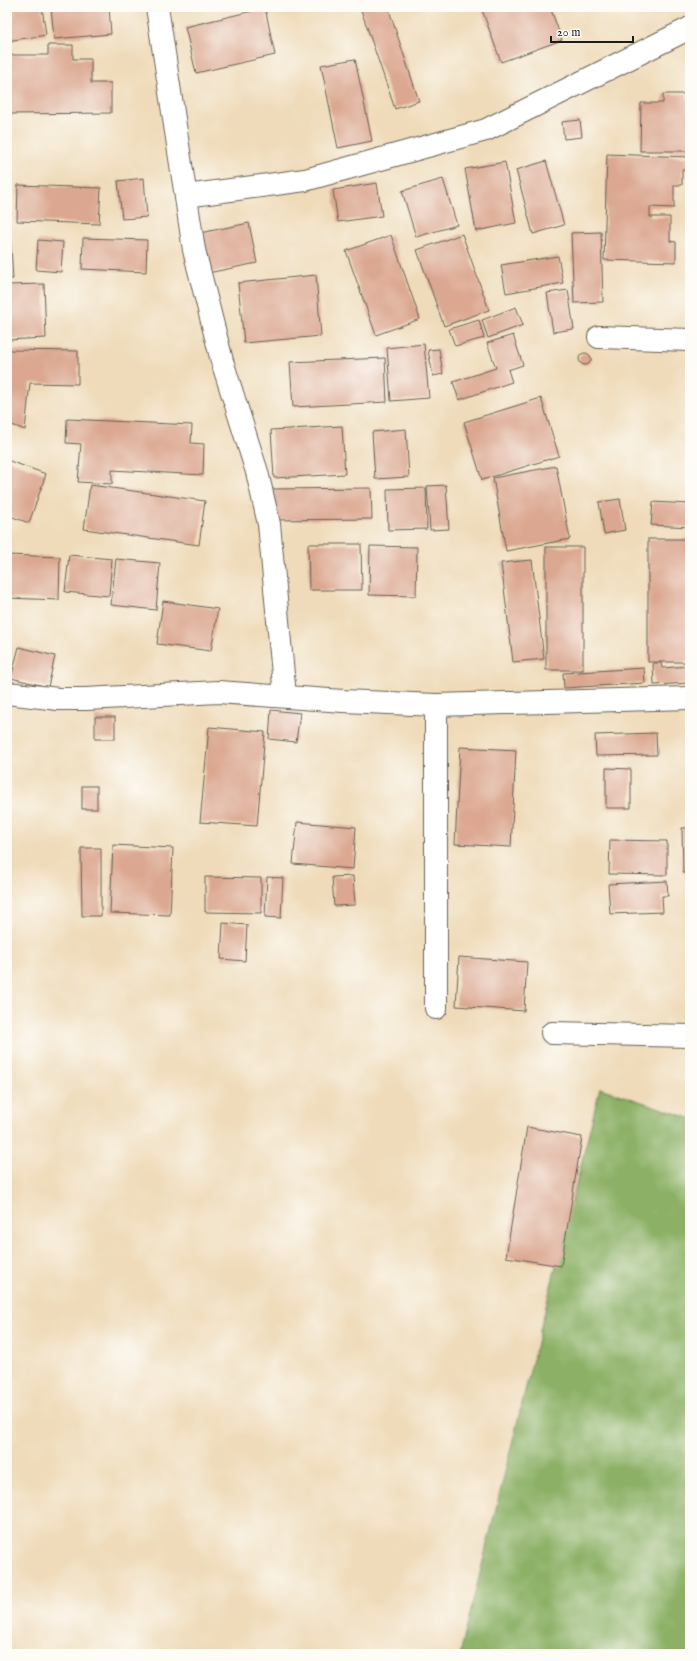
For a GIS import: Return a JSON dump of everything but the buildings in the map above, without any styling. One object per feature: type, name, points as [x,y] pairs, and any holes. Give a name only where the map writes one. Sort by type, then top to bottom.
[{"type":"street","points":[[157,7],[198,266],[222,361],[257,472],[269,524],[285,696]]},
{"type":"street","points":[[186,196],[305,180],[486,130],[690,28]]},
{"type":"street","points":[[599,337],[690,340]]},
{"type":"street","points":[[7,693],[58,699],[86,699],[218,692],[343,701],[436,705],[690,698]]},
{"type":"street","points":[[436,705],[436,1008]]},
{"type":"street","points":[[552,1033],[690,1036]]},
{"type":"green space","points":[[600,1088],[690,1118],[690,1654],[460,1654]]}]
